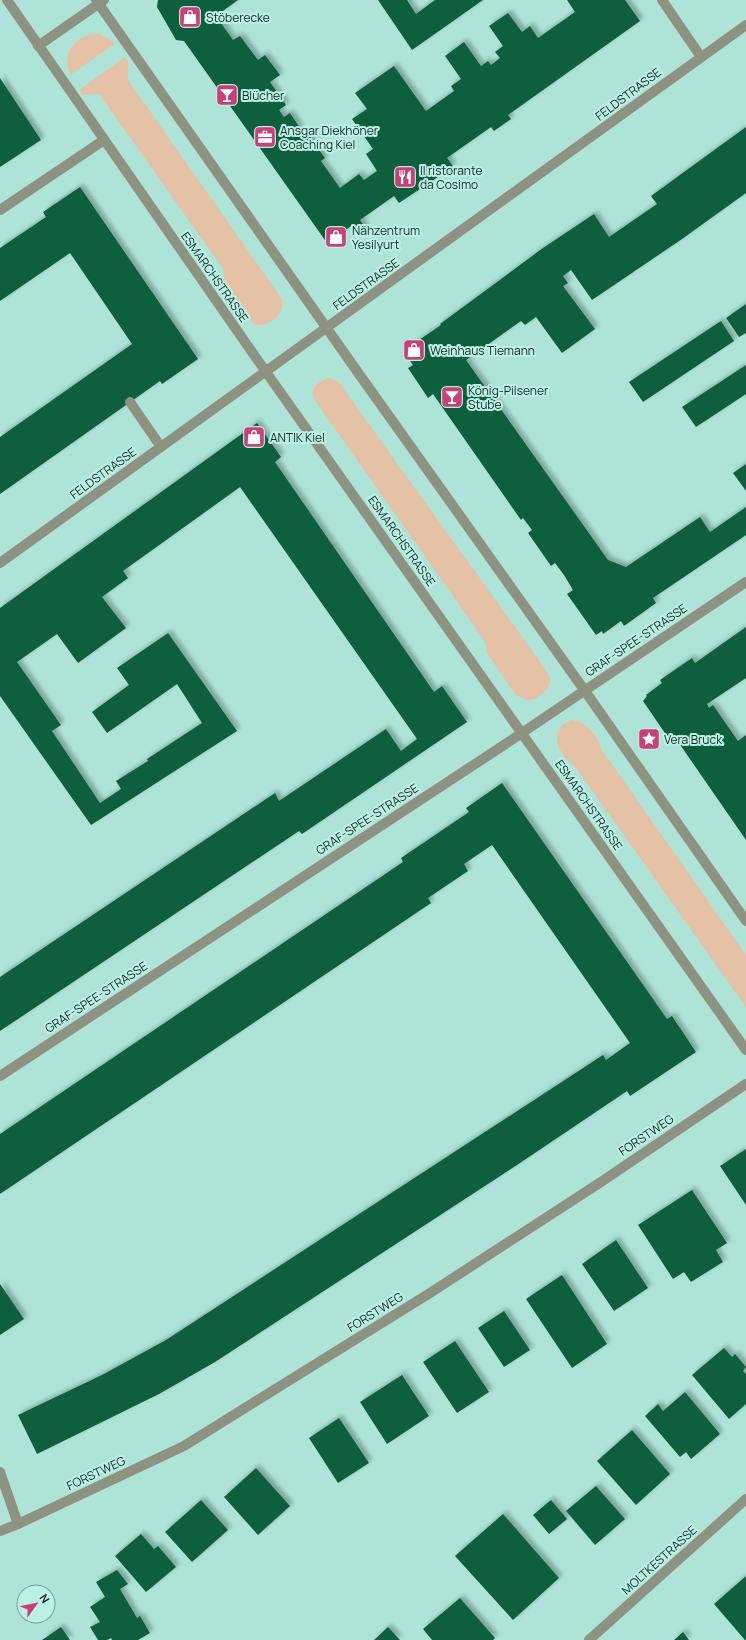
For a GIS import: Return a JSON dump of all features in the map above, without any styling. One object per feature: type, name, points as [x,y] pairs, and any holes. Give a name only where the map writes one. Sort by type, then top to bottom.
[{"type":"street","name":"ESMARCHSTRASSE","points":[[6,0],[266,372],[746,1050]]},
{"type":"street","points":[[662,0],[701,56]]},
{"type":"street","points":[[38,46],[99,1],[327,329],[585,690],[746,921]]},
{"type":"street","name":"FELDSTRASSE","points":[[0,563],[327,329],[701,56],[746,25]]},
{"type":"street","points":[[0,210],[104,140]]},
{"type":"street","points":[[130,402],[161,447]]},
{"type":"street","name":"GRAF-SPEE-STRASSE","points":[[0,1076],[522,733],[746,582]]},
{"type":"street","name":"FORSTWEG","points":[[0,1531],[184,1446],[430,1293],[601,1182],[746,1084]]},
{"type":"street","points":[[0,1472],[18,1524]]},
{"type":"street","name":"MOLTKESTRASSE","points":[[589,1640],[746,1499]]},
{"type":"shaded area","points":[[90,34],[100,34],[116,43],[70,75],[68,68],[68,55],[70,50],[77,41]]},
{"type":"shaded area","points":[[125,57],[128,61],[128,80],[282,299],[279,315],[271,322],[255,325],[252,322],[224,282],[224,270],[99,94],[82,95],[79,90]]},
{"type":"shaded area","points":[[328,378],[338,381],[543,666],[550,678],[550,684],[548,689],[535,699],[528,700],[516,695],[486,652],[486,643],[316,402],[313,394],[314,387]]},
{"type":"shaded area","points":[[571,720],[582,723],[591,730],[598,739],[602,750],[746,955],[746,1007],[576,768],[565,757],[558,744],[557,737],[559,730],[563,725]]},
{"type":"building","points":[[158,0],[238,0],[216,16],[233,40],[240,36],[258,60],[265,55],[280,75],[270,82],[286,105],[279,110],[284,117],[290,113],[300,128],[297,130],[302,137],[307,133],[325,158],[321,161],[340,188],[359,174],[364,180],[377,171],[366,154],[373,149],[352,119],[367,109],[355,93],[394,66],[426,111],[454,91],[451,86],[461,79],[445,56],[464,42],[481,66],[488,61],[491,65],[500,58],[495,52],[503,46],[489,26],[508,13],[522,32],[530,26],[538,38],[575,12],[567,0],[625,0],[640,21],[508,115],[511,119],[494,131],[491,127],[447,158],[453,166],[432,181],[399,203],[394,196],[360,220],[366,228],[360,232],[354,224],[327,243],[184,41],[176,40],[157,7]]},
{"type":"building","points":[[378,0],[407,0],[416,14],[435,0],[483,0],[412,50]]},
{"type":"building","points":[[0,78],[41,140],[0,167]]},
{"type":"building","points":[[746,127],[746,193],[682,239],[592,300],[571,270],[563,276],[568,283],[563,286],[595,329],[562,353],[536,317],[525,325],[521,321],[466,360],[608,560],[626,567],[700,517],[710,532],[746,507],[746,535],[653,598],[656,603],[624,626],[621,621],[603,634],[602,631],[596,635],[567,594],[573,590],[564,575],[555,563],[551,566],[528,533],[532,530],[523,518],[521,520],[433,394],[428,398],[408,368],[413,365],[403,351],[441,325],[440,324],[543,248],[594,214],[609,237],[657,204],[651,196]]},
{"type":"building","points":[[80,187],[198,359],[162,384],[160,381],[0,494],[0,437],[132,344],[70,253],[0,301],[0,248],[46,217],[43,212]]},
{"type":"building","points":[[746,304],[746,333],[739,337],[726,318]]},
{"type":"building","points":[[721,321],[734,341],[643,402],[629,382]]},
{"type":"building","points":[[746,365],[746,394],[696,427],[682,407]]},
{"type":"building","points":[[257,423],[281,457],[275,462],[434,692],[442,686],[467,722],[302,834],[299,831],[0,1031],[0,977],[275,793],[279,801],[386,729],[401,751],[417,739],[240,487],[123,571],[128,578],[102,597],[126,628],[78,663],[57,634],[17,662],[61,725],[52,731],[100,803],[121,789],[116,781],[148,761],[147,759],[202,723],[177,684],[107,733],[92,712],[129,685],[117,668],[168,633],[237,731],[91,825],[0,696],[0,608]]},
{"type":"building","points":[[746,464],[746,491],[733,473]]},
{"type":"building","points":[[746,627],[746,678],[707,704],[709,708],[713,705],[738,741],[746,735],[746,840],[674,736],[669,739],[643,701],[647,696],[646,695],[662,683],[660,680],[692,658],[695,663]]},
{"type":"building","points":[[502,783],[667,1019],[672,1016],[696,1052],[630,1096],[627,1091],[520,1163],[215,1362],[159,1394],[37,1454],[18,1415],[102,1375],[166,1340],[603,1055],[606,1060],[630,1043],[492,845],[464,864],[468,871],[428,898],[431,903],[0,1194],[0,1134],[403,862],[401,858],[469,812],[466,808]]},
{"type":"building","points":[[746,1149],[746,1205],[720,1166]]},
{"type":"building","points":[[692,1190],[727,1243],[716,1250],[723,1262],[691,1282],[684,1272],[673,1279],[638,1225]]},
{"type":"building","points":[[616,1240],[648,1288],[614,1311],[582,1264]]},
{"type":"building","points":[[562,1275],[607,1344],[572,1368],[526,1299]]},
{"type":"building","points":[[0,1284],[24,1319],[0,1335]]},
{"type":"building","points":[[504,1311],[530,1350],[504,1367],[478,1328]]},
{"type":"building","points":[[455,1341],[489,1392],[457,1413],[423,1362]]},
{"type":"building","points":[[724,1348],[732,1357],[735,1354],[746,1367],[743,1371],[746,1374],[746,1404],[729,1419],[692,1375]]},
{"type":"building","points":[[402,1375],[429,1416],[387,1444],[360,1402]]},
{"type":"building","points":[[685,1392],[720,1434],[691,1459],[686,1452],[680,1457],[645,1416],[658,1404],[663,1411]]},
{"type":"building","points":[[339,1418],[369,1463],[338,1483],[309,1438]]},
{"type":"building","points":[[632,1430],[670,1474],[636,1505],[597,1461]]},
{"type":"building","points":[[256,1468],[290,1506],[258,1535],[224,1497]]},
{"type":"building","points":[[596,1486],[625,1519],[595,1545],[566,1511]]},
{"type":"building","points":[[201,1500],[228,1530],[192,1562],[165,1532]]},
{"type":"building","points":[[551,1500],[567,1519],[549,1534],[533,1515]]},
{"type":"building","points":[[503,1514],[559,1578],[513,1620],[455,1556]]},
{"type":"building","points":[[141,1534],[154,1549],[158,1546],[176,1567],[146,1592],[115,1556]]},
{"type":"building","points":[[117,1570],[128,1584],[120,1589],[137,1618],[140,1616],[150,1633],[138,1640],[112,1640],[111,1638],[107,1640],[98,1640],[90,1627],[100,1622],[90,1607],[105,1597],[96,1582]]},
{"type":"building","points":[[746,1576],[746,1640],[745,1640],[714,1604]]},
{"type":"building","points":[[460,1598],[495,1638],[493,1640],[432,1640],[423,1629]]},
{"type":"building","points":[[61,1627],[70,1640],[42,1640]]},
{"type":"building","points":[[388,1627],[400,1640],[374,1640]]},
{"type":"building","points":[[683,1632],[689,1640],[674,1640]]},
{"type":"place","name":"Stöberecke","points":[[190,17]]},
{"type":"place","name":"Blücher","points":[[227,95]]},
{"type":"place","name":"Ansgar Diekhöner Coaching Kiel","points":[[265,137]]},
{"type":"place","name":"Il ristorante da Cosimo","points":[[405,177]]},
{"type":"place","name":"Nähzentrum Yesilyurt","points":[[336,237]]},
{"type":"place","name":"Weinhaus Tiemann","points":[[414,350]]},
{"type":"place","name":"König-Pilsener Stube","points":[[452,397]]},
{"type":"place","name":"ANTIK Kiel","points":[[254,437]]},
{"type":"place","name":"Vera Bruck","points":[[649,739]]}]
